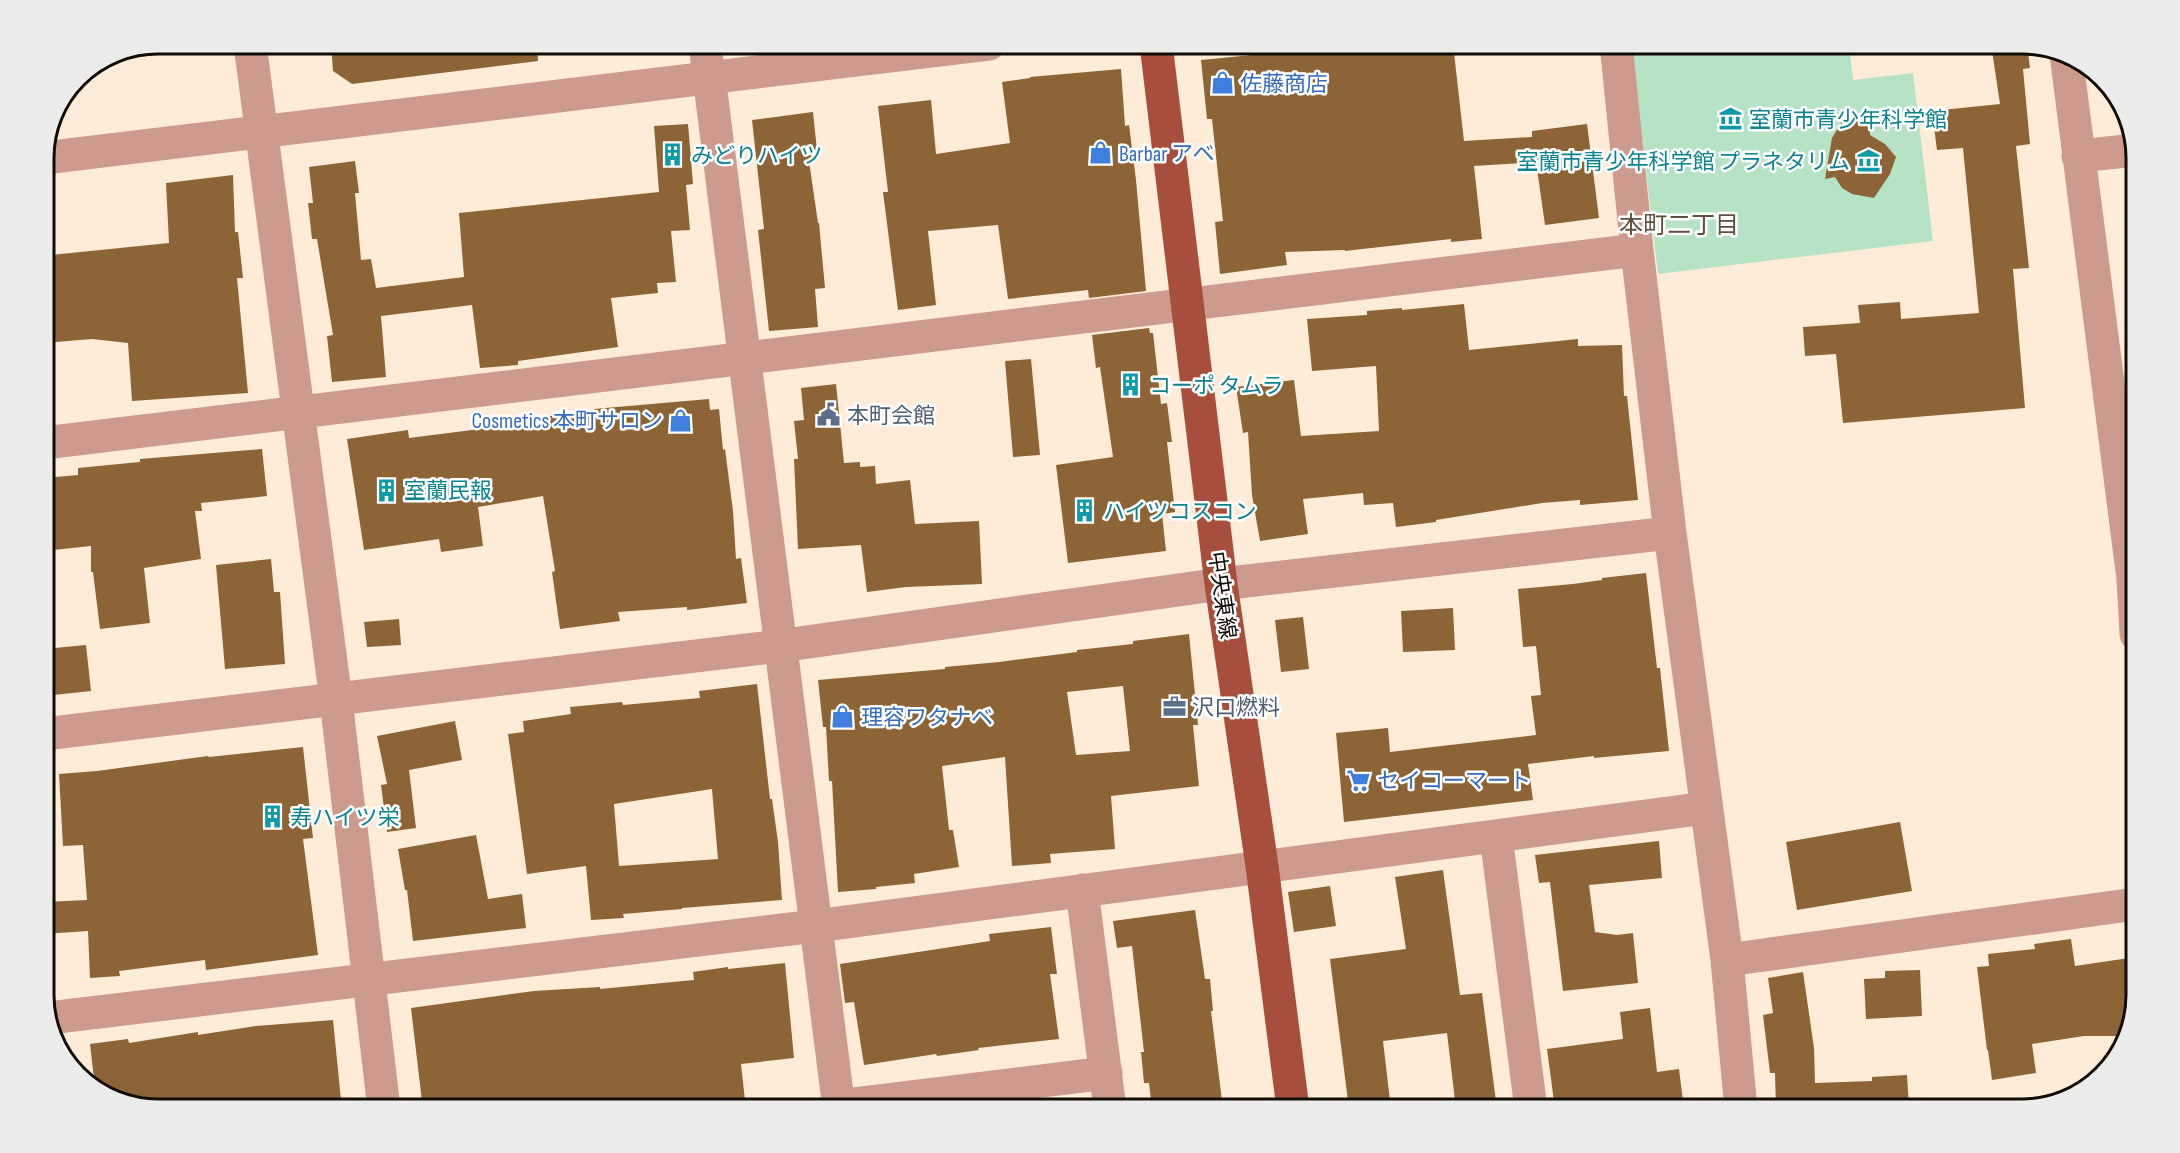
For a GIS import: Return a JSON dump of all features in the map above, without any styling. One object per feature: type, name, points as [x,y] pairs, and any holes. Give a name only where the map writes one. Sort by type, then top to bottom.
[{"type":"main road","name":"中央東線","points":[[1157,54],[1221,584],[1262,866],[1292,1099]]},
{"type":"street","points":[[251,54],[336,700],[383,1099]]},
{"type":"street","points":[[706,54],[838,1099]]},
{"type":"street","points":[[54,157],[909,54]]},
{"type":"street","points":[[1617,54],[1670,534],[1727,960],[1740,1099]]},
{"type":"street","points":[[2067,65],[2126,511]]},
{"type":"street","points":[[2079,156],[2126,151]]},
{"type":"street","points":[[54,442],[1637,250]]},
{"type":"street","points":[[54,733],[779,646],[1221,584],[1670,534]]},
{"type":"street","points":[[57,1017],[816,926],[1706,808]]},
{"type":"street","points":[[1496,836],[1531,1099]]},
{"type":"street","points":[[1082,890],[1109,1099]]},
{"type":"street","points":[[1727,960],[2126,905]]},
{"type":"street","points":[[908,1099],[1106,1073]]},
{"type":"green space","points":[[1632,54],[1850,54],[1853,80],[1913,73],[1933,241],[1658,274]]},
{"type":"building","points":[[332,54],[538,54],[538,61],[352,84],[333,71]]},
{"type":"building","points":[[1454,54],[1464,141],[1532,137],[1532,131],[1587,124],[1599,218],[1545,225],[1536,162],[1474,166],[1482,239],[1451,242],[1451,239],[1345,251],[1285,252],[1287,265],[1220,274],[1215,222],[1223,221],[1212,119],[1207,119],[1201,60],[1252,55]]},
{"type":"building","points":[[1992,54],[2028,55],[2030,68],[2023,69],[2030,144],[2016,146],[2029,268],[2013,269],[2025,408],[1843,423],[1836,354],[1805,356],[1803,327],[1860,323],[1858,305],[1900,302],[1901,319],[1979,313],[1963,148],[1937,150],[1932,111],[2000,104]]},
{"type":"building","points":[[1121,69],[1125,126],[1129,125],[1136,180],[1146,291],[1089,298],[1088,290],[1008,299],[998,225],[928,231],[936,305],[898,310],[883,192],[888,192],[878,106],[931,100],[936,154],[1010,143],[1002,82],[1030,77]]},
{"type":"building","points":[[813,112],[818,160],[809,161],[819,223],[825,288],[815,289],[818,327],[769,331],[758,230],[764,229],[752,120]]},
{"type":"building","points":[[1869,114],[1870,135],[1885,144],[1896,157],[1890,174],[1874,198],[1852,194],[1842,188],[1835,177],[1825,179],[1832,138],[1842,122]]},
{"type":"building","points":[[688,124],[693,184],[686,185],[690,230],[671,231],[676,282],[657,283],[658,293],[611,298],[618,347],[518,361],[518,365],[480,368],[472,305],[381,316],[386,377],[332,382],[327,336],[333,335],[317,239],[312,239],[308,203],[313,203],[309,167],[355,161],[359,193],[355,193],[361,260],[371,259],[376,288],[464,277],[459,213],[659,192],[654,126]]},
{"type":"building","points":[[233,175],[235,232],[238,232],[243,278],[237,278],[248,393],[132,401],[128,343],[92,339],[54,342],[54,255],[169,243],[166,183]]},
{"type":"building","points":[[1464,304],[1469,350],[1578,339],[1578,346],[1622,345],[1624,396],[1627,396],[1638,500],[1580,505],[1580,500],[1542,503],[1396,527],[1393,503],[1364,505],[1363,493],[1303,499],[1308,534],[1260,541],[1252,495],[1248,432],[1243,433],[1236,387],[1294,380],[1301,436],[1379,431],[1376,366],[1312,371],[1307,319],[1367,315],[1367,311]]},
{"type":"building","points":[[1149,328],[1150,333],[1153,333],[1161,404],[1167,403],[1172,442],[1167,442],[1175,512],[1162,514],[1166,551],[1068,563],[1056,465],[1113,457],[1100,367],[1096,368],[1092,335]]},
{"type":"building","points":[[1031,359],[1040,455],[1013,457],[1005,361]]},
{"type":"building","points":[[836,384],[844,463],[860,462],[860,467],[875,466],[876,484],[910,480],[915,524],[979,521],[982,584],[906,587],[867,592],[861,545],[798,549],[794,459],[798,459],[794,421],[804,420],[801,388]]},
{"type":"building","points":[[709,399],[710,410],[719,409],[733,511],[736,559],[741,558],[747,603],[687,610],[687,607],[618,612],[620,621],[560,629],[552,572],[555,571],[543,496],[478,507],[483,546],[441,552],[439,539],[364,550],[347,439],[408,430],[409,438],[534,421],[534,418],[594,411],[594,409]]},
{"type":"building","points":[[262,449],[267,496],[201,503],[202,511],[195,511],[201,559],[144,568],[150,623],[100,629],[93,572],[91,572],[91,546],[54,550],[54,477],[78,475],[78,468],[140,462],[140,459]]},
{"type":"building","points":[[271,559],[274,592],[280,592],[285,664],[225,669],[216,565]]},
{"type":"building","points":[[1646,573],[1669,751],[1594,758],[1594,756],[1528,764],[1533,800],[1344,822],[1336,733],[1388,728],[1390,752],[1536,735],[1531,696],[1541,695],[1536,646],[1523,647],[1518,589],[1573,584]]},
{"type":"building","points":[[1453,608],[1455,650],[1403,652],[1401,611]]},
{"type":"building","points":[[1303,617],[1309,669],[1281,672],[1275,620]]},
{"type":"building","points":[[399,619],[401,645],[367,647],[364,622]]},
{"type":"building","points":[[1189,634],[1198,725],[1193,725],[1199,786],[1111,796],[1115,849],[1050,854],[1051,863],[1012,866],[1005,757],[942,766],[949,830],[953,830],[959,867],[914,874],[915,883],[838,892],[832,781],[829,781],[826,727],[823,727],[818,680],[945,669],[945,667],[1133,644],[1133,641]],"holes":[[[1123,686],[1130,751],[1076,755],[1067,692]]]},
{"type":"building","points":[[86,645],[91,691],[54,695],[54,648]]},
{"type":"building","points":[[757,684],[770,799],[772,799],[778,842],[782,900],[623,914],[624,918],[591,920],[586,866],[527,874],[508,734],[524,732],[523,721],[571,714],[570,707],[700,698],[699,691]],"holes":[[[712,789],[718,859],[619,866],[614,804]]]},
{"type":"building","points":[[455,721],[462,760],[409,770],[416,828],[387,832],[381,785],[387,784],[377,736]]},
{"type":"building","points":[[303,747],[313,838],[303,839],[318,955],[206,970],[205,960],[119,971],[120,976],[90,978],[88,931],[54,933],[54,902],[87,900],[83,845],[63,846],[59,774]]},
{"type":"building","points":[[1900,822],[1912,891],[1797,910],[1786,842]]},
{"type":"building","points":[[476,835],[488,899],[522,894],[526,928],[413,941],[407,890],[405,890],[398,849]]},
{"type":"building","points":[[1659,841],[1662,878],[1589,885],[1595,932],[1617,935],[1633,933],[1638,983],[1563,991],[1550,882],[1539,883],[1535,855]]},
{"type":"building","points":[[1443,870],[1460,995],[1482,993],[1496,1099],[1455,1099],[1447,1033],[1383,1041],[1390,1099],[1348,1099],[1330,959],[1406,949],[1395,877]]},
{"type":"building","points":[[1330,886],[1336,926],[1294,932],[1288,892]]},
{"type":"building","points":[[1195,910],[1205,979],[1210,979],[1213,1011],[1211,1011],[1222,1099],[1151,1099],[1149,1083],[1144,1083],[1141,1052],[1144,1052],[1132,946],[1117,948],[1113,921]]},
{"type":"building","points":[[1051,927],[1057,974],[1050,974],[1059,1039],[864,1065],[854,1002],[845,1003],[840,964],[990,941],[989,934]]},
{"type":"building","points":[[2071,939],[2075,966],[2126,958],[2126,994],[2122,1022],[2117,1036],[2084,1036],[2032,1044],[2036,1073],[1992,1080],[1977,967],[1989,966],[1988,954],[2035,949],[2034,944]]},
{"type":"building","points":[[785,963],[794,1058],[741,1064],[745,1099],[422,1099],[411,1008],[534,991],[600,987],[600,989],[694,980],[693,972],[728,967],[728,969]]},
{"type":"building","points":[[1920,970],[1922,1016],[1866,1019],[1864,979],[1885,978],[1885,971]]},
{"type":"building","points":[[1803,972],[1814,1048],[1815,1083],[1872,1081],[1872,1077],[1907,1075],[1908,1099],[1776,1099],[1775,1073],[1770,1073],[1763,1015],[1773,1013],[1768,978]]},
{"type":"building","points":[[1650,1008],[1657,1072],[1679,1069],[1683,1099],[1554,1099],[1547,1049],[1623,1039],[1620,1012]]},
{"type":"building","points":[[333,1020],[341,1099],[158,1099],[125,1093],[112,1088],[94,1076],[90,1044],[128,1039],[129,1043],[256,1026]]},
{"type":"place","name":"佐藤商店","points":[[1222,83]]},
{"type":"place","name":"室蘭市青少年科学館","points":[[1731,119]]},
{"type":"place","name":"Barbar アベ","points":[[1101,153]]},
{"type":"place","name":"みどりハイツ","points":[[673,155]]},
{"type":"place","name":"室蘭市青少年科学館 プラネタリム","points":[[1868,161]]},
{"type":"place","name":"コーポ タムラ","points":[[1131,385]]},
{"type":"place","name":"本町会館","points":[[829,415]]},
{"type":"place","name":"Cosmetics 本町サロン","points":[[681,420]]},
{"type":"place","name":"室蘭民報","points":[[386,490]]},
{"type":"place","name":"ハイツコスコン","points":[[1085,511]]},
{"type":"place","name":"沢口燃料","points":[[1174,707]]},
{"type":"place","name":"理容ワタナベ","points":[[843,717]]},
{"type":"place","name":"セイコーマート","points":[[1359,780]]},
{"type":"place","name":"寿ハイツ栄","points":[[272,817]]},
{"type":"district","name":"本町二丁目","points":[[1679,225]]}]
